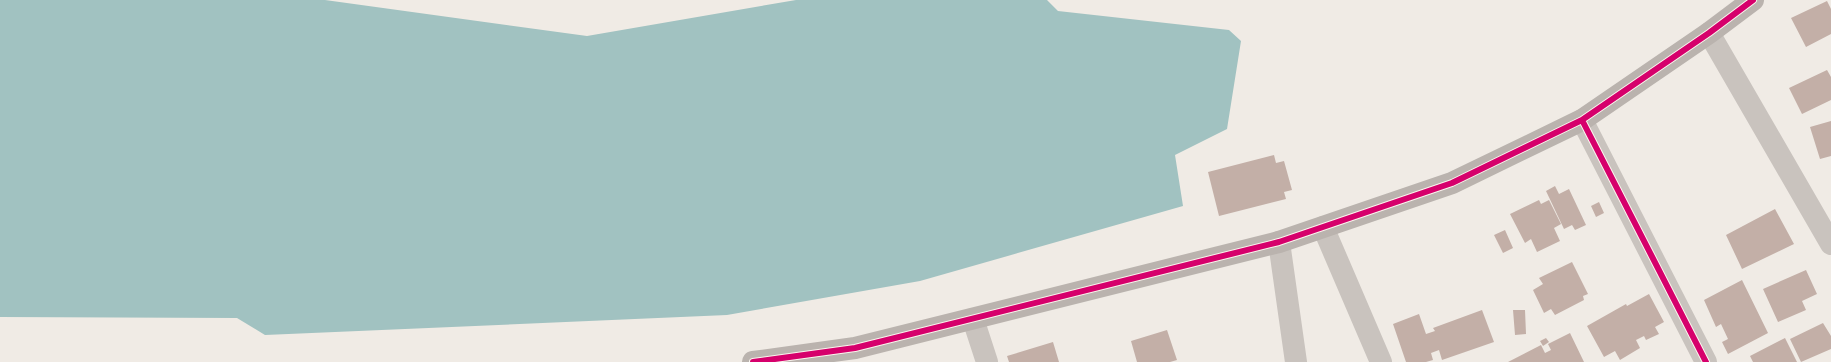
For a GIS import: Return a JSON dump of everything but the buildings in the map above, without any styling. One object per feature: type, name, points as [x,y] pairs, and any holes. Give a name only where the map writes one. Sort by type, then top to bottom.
[{"type":"street","points":[[753,362],[858,355],[973,319],[1279,242],[1452,182],[1582,120],[1709,34],[1753,0]]},
{"type":"street","points":[[1709,34],[1831,244]]},
{"type":"street","points":[[1582,120],[1706,362]]},
{"type":"street","points":[[1323,227],[1381,362]]},
{"type":"street","points":[[1279,242],[1296,362]]},
{"type":"street","points":[[973,319],[987,362]]},
{"type":"water","points":[[0,0],[325,0],[587,36],[796,0],[1047,0],[1058,11],[1229,30],[1241,41],[1227,129],[1175,155],[1183,206],[920,281],[727,315],[265,335],[237,318],[0,317]]},
{"type":"cycle path","points":[[753,362],[855,348],[1279,242],[1452,183],[1582,120],[1709,33],[1753,0]]},
{"type":"cycle path","points":[[1582,120],[1706,362]]}]
